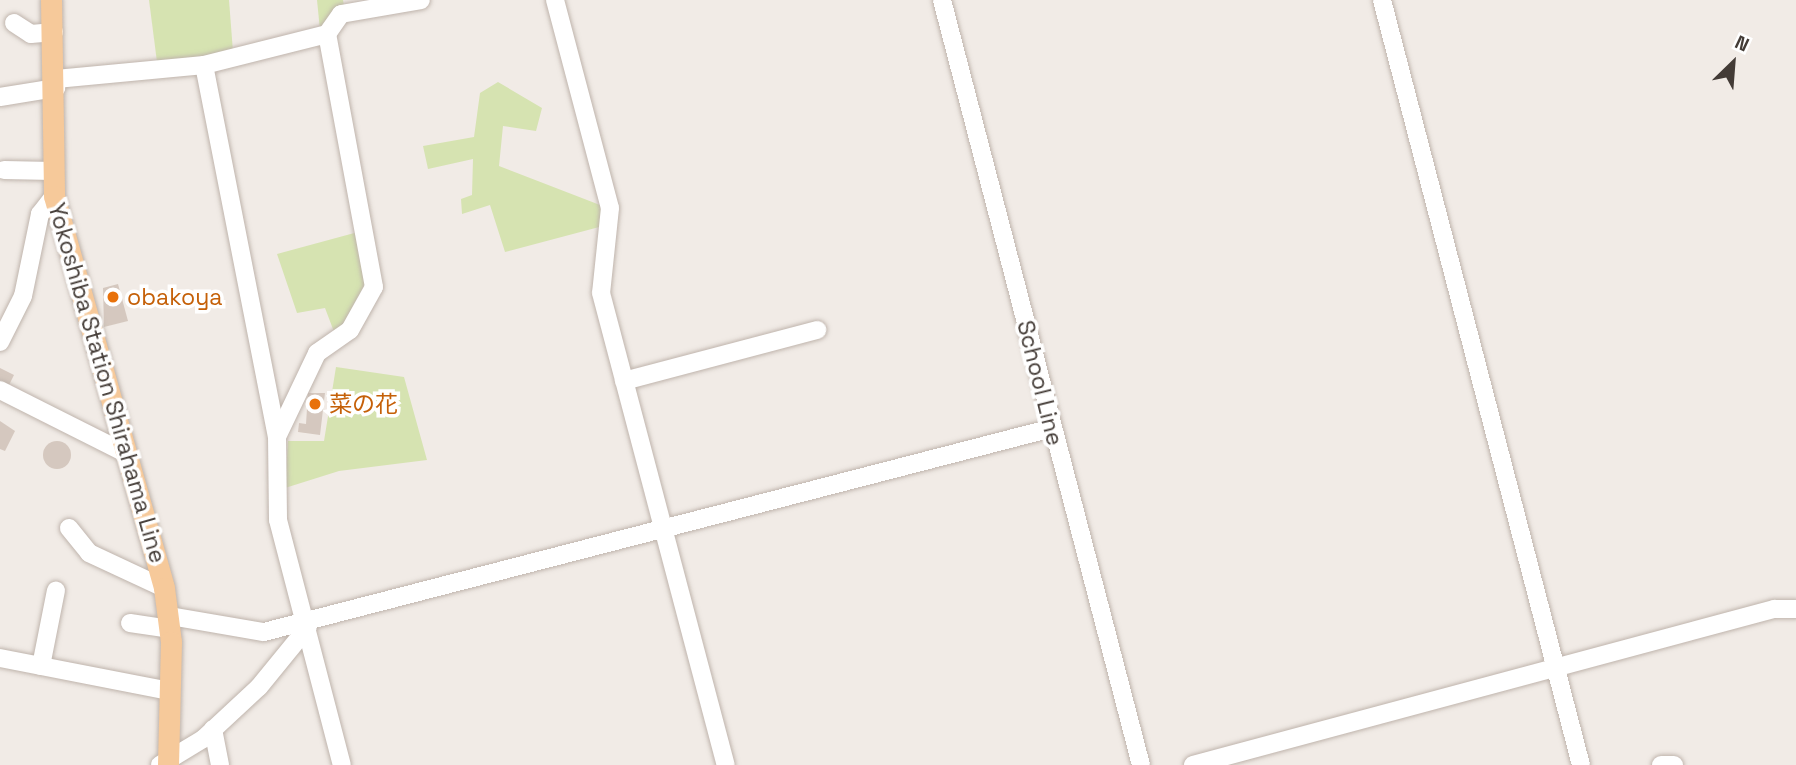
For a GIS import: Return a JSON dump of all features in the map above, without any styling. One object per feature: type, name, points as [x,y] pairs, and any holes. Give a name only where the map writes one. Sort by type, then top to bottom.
[{"type":"main road","name":"Yokoshiba Station Shirahama Line","points":[[51,0],[56,84],[54,197],[164,588],[170,622],[165,764]]},
{"type":"street","points":[[0,97],[56,84],[204,65],[327,34],[341,14],[379,2],[422,0]]},
{"type":"street","points":[[555,0],[610,208],[601,293],[726,765]]},
{"type":"street","name":"School Line","points":[[942,0],[1141,765]]},
{"type":"street","points":[[1382,0],[1581,765]]},
{"type":"street","points":[[14,23],[31,34],[54,32]]},
{"type":"street","points":[[277,437],[317,353],[350,330],[374,286],[327,34]]},
{"type":"street","points":[[204,65],[277,437],[278,520],[342,765]]},
{"type":"street","points":[[4,170],[53,172]]},
{"type":"street","points":[[0,342],[23,296],[40,214],[54,197]]},
{"type":"street","points":[[624,380],[817,330]]},
{"type":"street","points":[[0,390],[125,453]]},
{"type":"street","points":[[130,623],[170,622],[264,632],[307,624],[663,528],[1052,428]]},
{"type":"street","points":[[69,528],[89,553],[164,588]]},
{"type":"street","points":[[41,666],[56,590]]},
{"type":"street","points":[[1193,765],[1557,670],[1774,609],[1796,609]]},
{"type":"street","points":[[165,764],[213,729],[259,687],[307,624]]},
{"type":"street","points":[[0,658],[169,691]]},
{"type":"street","points":[[213,729],[220,765]]},
{"type":"street","points":[[1661,765],[1674,765]]},
{"type":"green space","points":[[149,0],[229,0],[233,52],[157,62]]},
{"type":"green space","points":[[317,0],[343,0],[344,6],[320,30]]},
{"type":"green space","points":[[498,82],[542,108],[536,131],[503,126],[499,166],[600,205],[603,226],[505,252],[490,205],[462,214],[461,199],[472,195],[473,159],[428,169],[423,146],[474,137],[480,93]]},
{"type":"green space","points":[[358,232],[367,280],[336,337],[325,308],[297,313],[277,254]]},
{"type":"green space","points":[[336,367],[404,377],[427,460],[339,471],[285,488],[288,441],[324,441]]},
{"type":"building","name":"obakoya","points":[[118,284],[128,321],[104,327],[103,288]]},
{"type":"building","points":[[0,368],[14,375],[8,387],[0,383]]},
{"type":"building","name":"菜の花","points":[[308,393],[325,393],[320,435],[298,432],[299,423],[306,424]]},
{"type":"building","points":[[0,421],[15,431],[5,451],[0,449]]},
{"type":"building","points":[[57,441],[67,445],[71,455],[67,465],[57,469],[47,465],[43,455],[47,445]]},
{"type":"place","name":"obakoya","points":[[113,297]]},
{"type":"place","name":"菜の花","points":[[315,404]]}]
